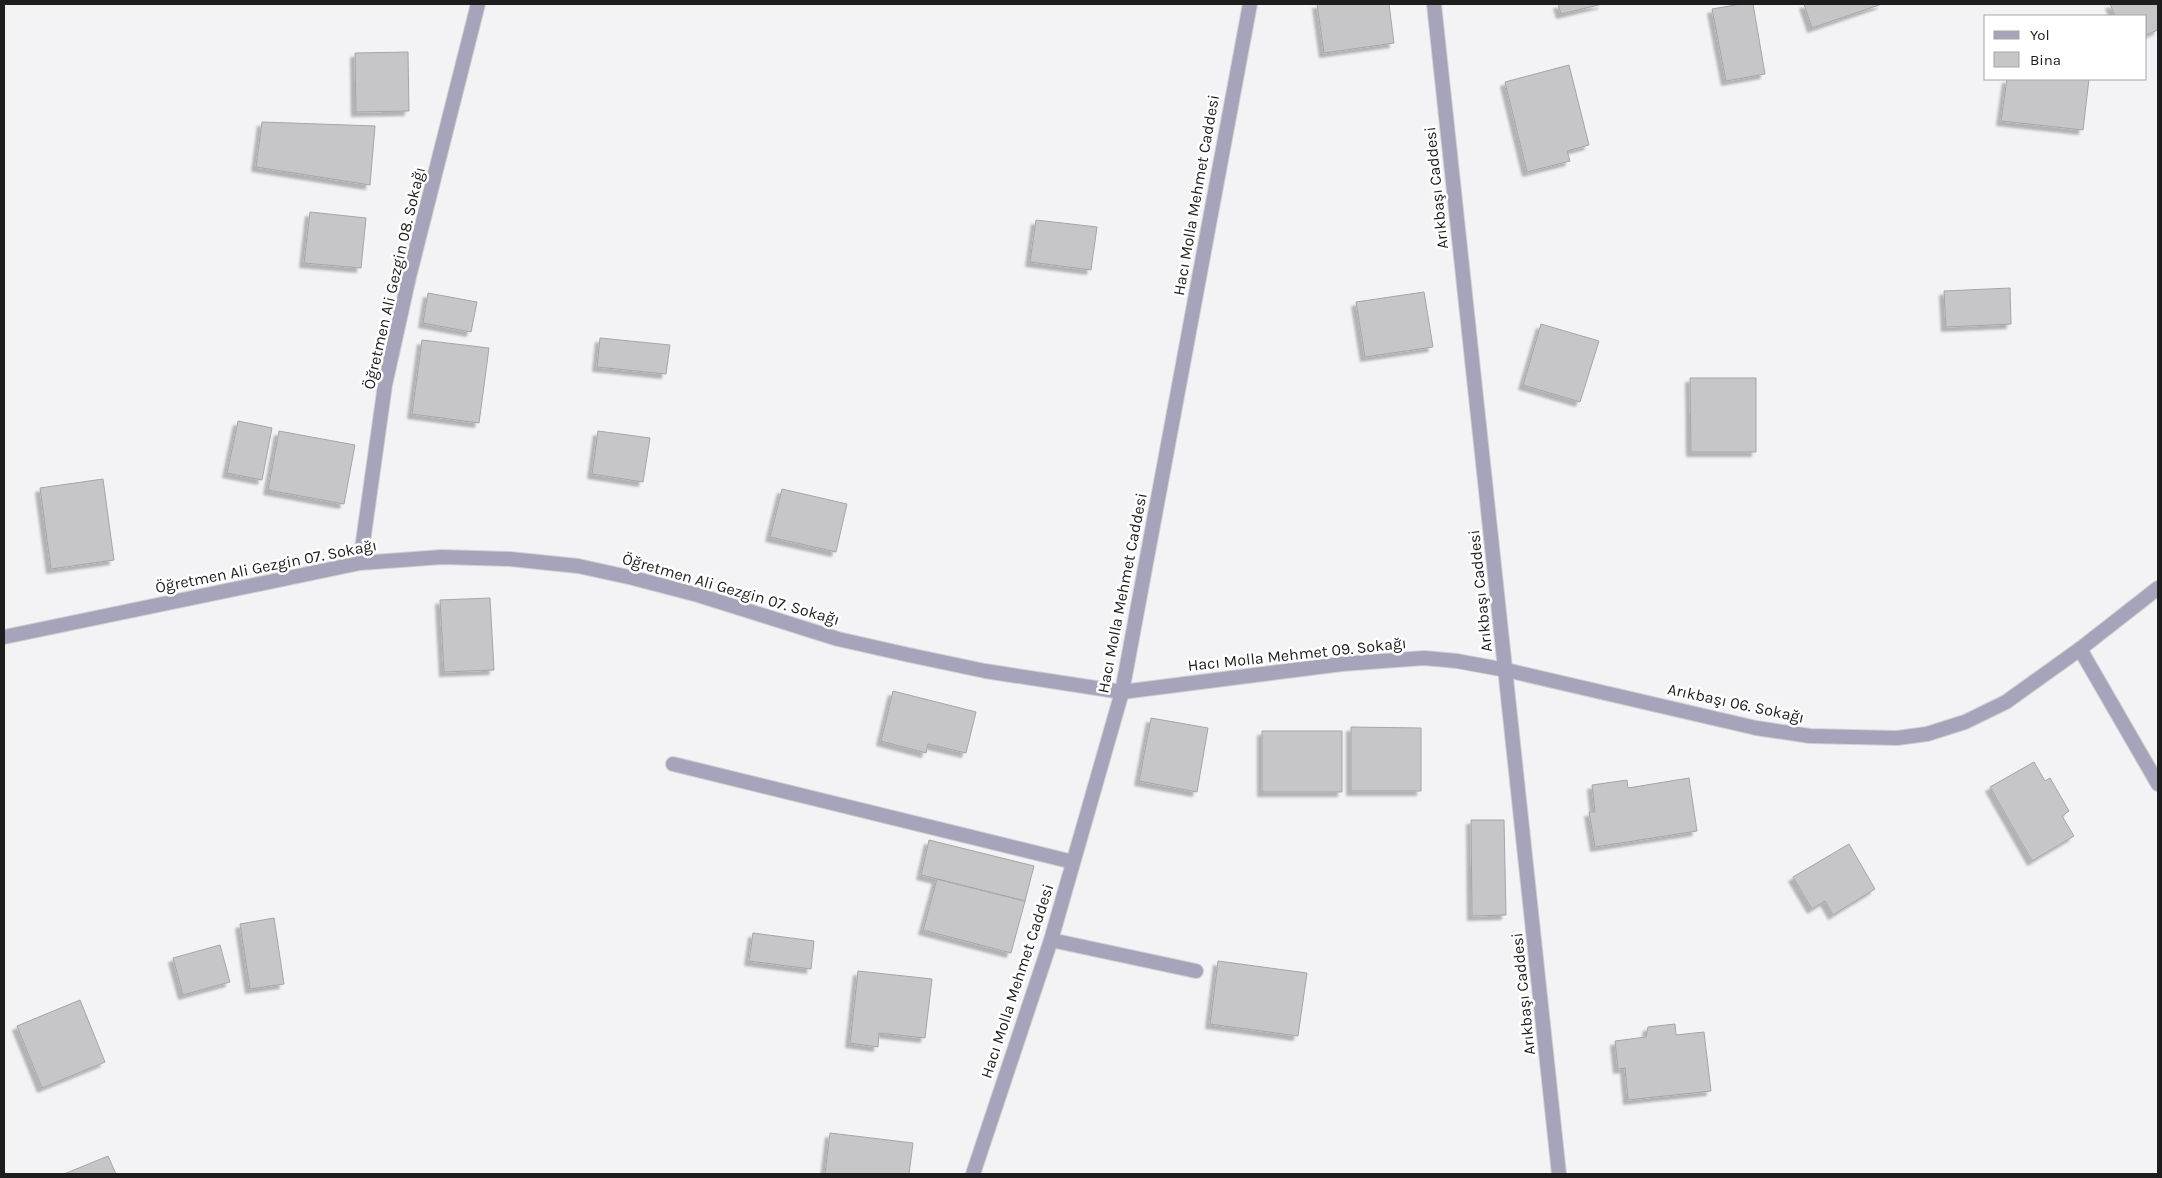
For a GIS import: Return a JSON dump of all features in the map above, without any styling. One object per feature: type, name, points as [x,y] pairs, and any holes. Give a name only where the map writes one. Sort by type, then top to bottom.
[{"type":"street","name":"Öğretmen Ali Gezgin 08. Sokağı","points":[[360,563],[385,385],[409,277],[478,4]]},
{"type":"street","name":"Hacı Molla Mehmet Caddesi","points":[[973,1174],[1051,940],[1122,692],[1250,4]]},
{"type":"street","name":"Arıkbaşı Caddesi","points":[[1434,4],[1559,1174]]},
{"type":"street","name":"Öğretmen Ali Gezgin 07. Sokağı","points":[[4,637],[360,563],[442,557],[510,559],[578,566],[633,578],[698,595],[847,641],[985,671],[1122,692]]},
{"type":"street","name":"Arıkbaşı 06. Sokağı","points":[[1506,670],[1756,728],[1810,736],[1897,738],[1927,734],[1965,722],[2006,702],[2080,649],[2158,588]]},
{"type":"street","points":[[2080,649],[2158,784]]},
{"type":"street","name":"Hacı Molla Mehmet 09. Sokağı","points":[[1122,692],[1342,664],[1424,658],[1457,661],[1506,670]]},
{"type":"street","points":[[672,764],[1073,862]]},
{"type":"street","points":[[1051,940],[1196,971]]},
{"type":"building","points":[[1317,4],[1389,4],[1394,43],[1324,53]]},
{"type":"building","points":[[1558,4],[1603,4],[1561,14]]},
{"type":"building","points":[[1753,4],[1765,74],[1726,81],[1712,9]]},
{"type":"building","points":[[1804,4],[1882,4],[1812,28]]},
{"type":"building","points":[[2110,4],[2158,4],[2158,30],[2147,35],[2147,15],[2115,15]]},
{"type":"building","points":[[408,52],[409,111],[356,112],[355,53]]},
{"type":"building","points":[[1569,65],[1589,145],[1567,151],[1570,161],[1527,172],[1505,82]]},
{"type":"building","points":[[2007,80],[2089,80],[2083,130],[2001,121]]},
{"type":"building","points":[[262,122],[375,126],[370,185],[256,167]]},
{"type":"building","points":[[310,212],[366,218],[361,268],[304,263]]},
{"type":"building","points":[[1036,220],[1097,227],[1091,270],[1030,262]]},
{"type":"building","points":[[2010,288],[2011,324],[1946,327],[1944,291]]},
{"type":"building","points":[[1424,292],[1433,347],[1365,357],[1356,302]]},
{"type":"building","points":[[428,293],[477,302],[471,332],[423,323]]},
{"type":"building","points":[[1541,324],[1599,341],[1580,402],[1523,385]]},
{"type":"building","points":[[600,338],[670,345],[666,374],[597,367]]},
{"type":"building","points":[[422,340],[489,348],[479,423],[412,414]]},
{"type":"building","points":[[1690,378],[1756,378],[1756,452],[1691,452]]},
{"type":"building","points":[[238,421],[272,428],[262,480],[227,473]]},
{"type":"building","points":[[279,431],[355,445],[344,504],[268,490]]},
{"type":"building","points":[[598,431],[650,438],[643,482],[592,474]]},
{"type":"building","points":[[103,479],[114,560],[51,569],[40,488]]},
{"type":"building","points":[[782,489],[847,504],[836,552],[770,537]]},
{"type":"building","points":[[490,598],[494,670],[444,672],[440,600]]},
{"type":"building","points":[[893,691],[976,712],[966,753],[928,744],[926,753],[881,741]]},
{"type":"building","points":[[1151,718],[1208,728],[1197,792],[1139,781]]},
{"type":"building","points":[[1351,727],[1421,728],[1421,791],[1351,791]]},
{"type":"building","points":[[1262,731],[1342,731],[1342,792],[1262,792]]},
{"type":"building","points":[[2034,762],[2045,781],[2050,778],[2069,811],[2062,816],[2074,836],[2032,861],[1990,787]]},
{"type":"building","points":[[1689,778],[1697,831],[1595,847],[1589,812],[1595,812],[1592,785],[1627,780],[1628,788]]},
{"type":"building","points":[[1471,820],[1504,820],[1506,915],[1472,916]]},
{"type":"building","points":[[929,840],[1034,866],[1025,901],[921,875]]},
{"type":"building","points":[[1849,844],[1875,889],[1833,915],[1825,901],[1812,909],[1793,877]]},
{"type":"building","points":[[937,879],[1025,901],[1011,953],[923,930]]},
{"type":"building","points":[[274,918],[284,984],[250,989],[240,924]]},
{"type":"building","points":[[753,933],[814,941],[811,969],[749,961]]},
{"type":"building","points":[[220,945],[230,982],[183,995],[173,958]]},
{"type":"building","points":[[1218,961],[1307,973],[1298,1036],[1210,1024]]},
{"type":"building","points":[[858,971],[932,979],[925,1038],[879,1033],[878,1047],[850,1043]]},
{"type":"building","points":[[80,1000],[105,1062],[42,1088],[17,1026]]},
{"type":"building","points":[[1675,1024],[1676,1035],[1704,1032],[1711,1091],[1628,1100],[1625,1068],[1618,1069],[1615,1041],[1646,1037],[1648,1027]]},
{"type":"building","points":[[830,1133],[913,1143],[909,1174],[825,1174]]},
{"type":"building","points":[[108,1156],[116,1174],[64,1174]]}]
